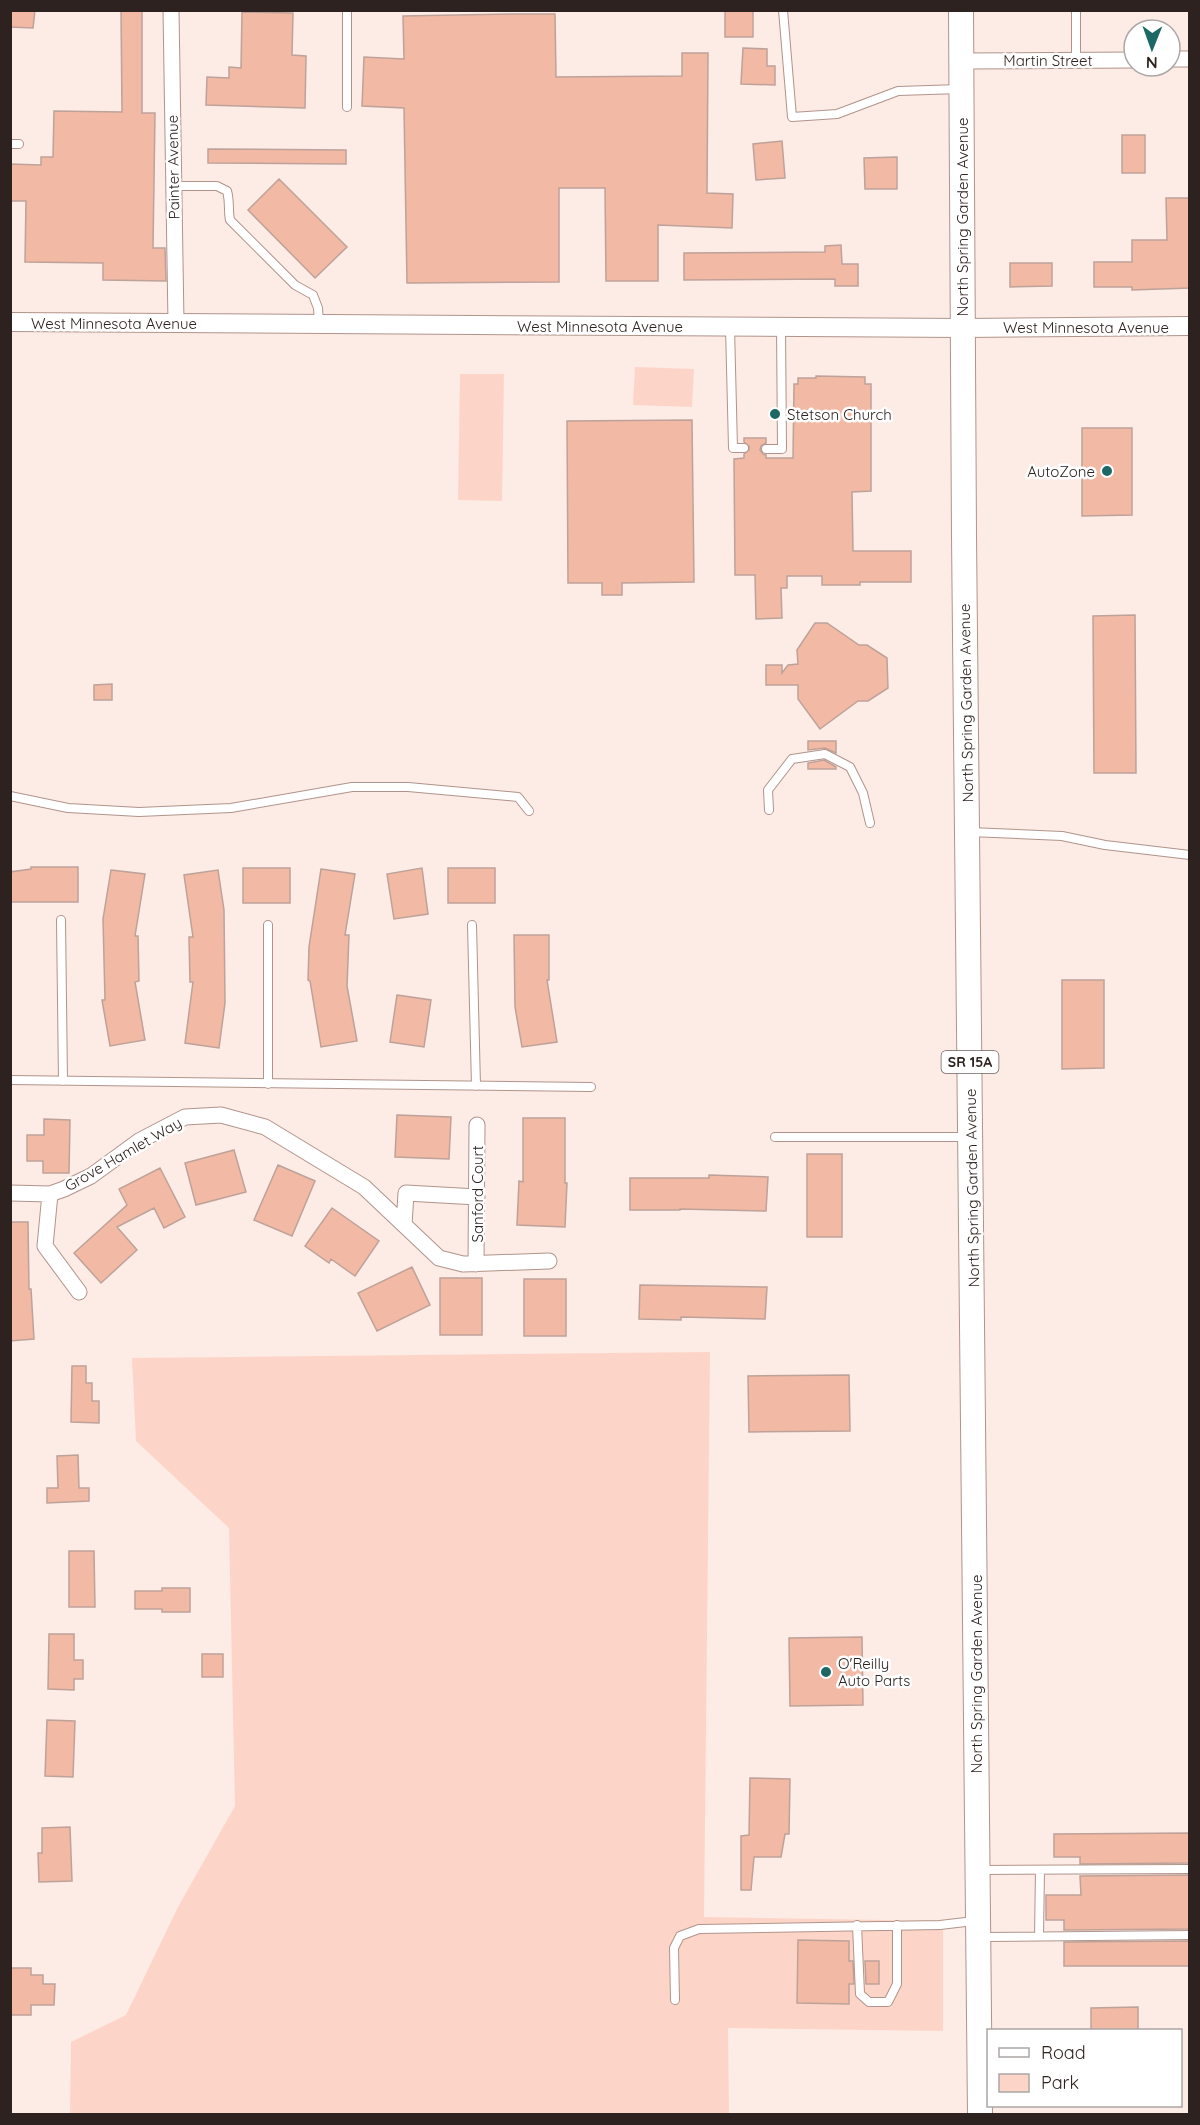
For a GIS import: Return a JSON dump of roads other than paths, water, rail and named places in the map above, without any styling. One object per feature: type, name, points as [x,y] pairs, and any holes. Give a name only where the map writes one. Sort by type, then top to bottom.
[{"type":"highway","name":"North Spring Garden Avenue","points":[[961,10],[980,2115]]},
{"type":"street","name":"Painter Avenue","points":[[171,10],[176,323]]},
{"type":"street","name":"Martin Street","points":[[961,61],[1122,60]]},
{"type":"street","name":"West Minnesota Avenue","points":[[10,322],[963,328],[1190,326]]},
{"type":"street","name":"Grove Hamlet Way","points":[[10,1193],[50,1194],[64,1189],[91,1176],[139,1141],[185,1117],[221,1116],[265,1127],[364,1187],[439,1258],[463,1264],[549,1261]]},
{"type":"street","name":"Sanford Court","points":[[476,1264],[477,1125]]},
{"type":"street","points":[[404,1225],[406,1193],[477,1197]]},
{"type":"street","points":[[50,1194],[45,1246],[79,1292]]},
{"type":"lane","points":[[346,107],[347,10]]},
{"type":"lane","points":[[783,10],[792,117],[837,114],[898,91],[961,89]]},
{"type":"lane","points":[[1076,10],[1076,60]]},
{"type":"lane","points":[[174,186],[217,186],[227,191],[230,199],[228,211],[230,220],[295,285],[314,295],[319,324]]},
{"type":"lane","points":[[730,327],[733,448],[744,448]]},
{"type":"lane","points":[[766,449],[782,449],[781,327]]},
{"type":"lane","points":[[769,810],[768,789],[792,759],[825,754],[850,767],[863,793],[870,823]]},
{"type":"lane","points":[[10,796],[68,808],[139,812],[231,808],[352,787],[408,788],[518,797],[529,811]]},
{"type":"lane","points":[[968,832],[1062,836],[1104,845],[1190,855]]},
{"type":"lane","points":[[61,920],[63,1081]]},
{"type":"lane","points":[[268,925],[268,1084]]},
{"type":"lane","points":[[472,925],[476,1086]]},
{"type":"lane","points":[[10,1080],[591,1088]]},
{"type":"lane","points":[[775,1137],[971,1137]]},
{"type":"lane","points":[[978,1870],[1190,1869]]},
{"type":"lane","points":[[1039,1936],[1040,1870]]},
{"type":"lane","points":[[675,2000],[674,1948],[680,1936],[699,1929],[940,1924],[1039,1936],[1190,1935]]},
{"type":"lane","points":[[857,1925],[860,1994],[869,2002],[888,2002],[897,1984],[897,1925]]},
{"type":"place","name":"Stetson Church","points":[[775,414]]},
{"type":"place","name":"AutoZone","points":[[1107,471]]},
{"type":"place","name":"O'Reilly Auto Parts","points":[[826,1672]]}]
